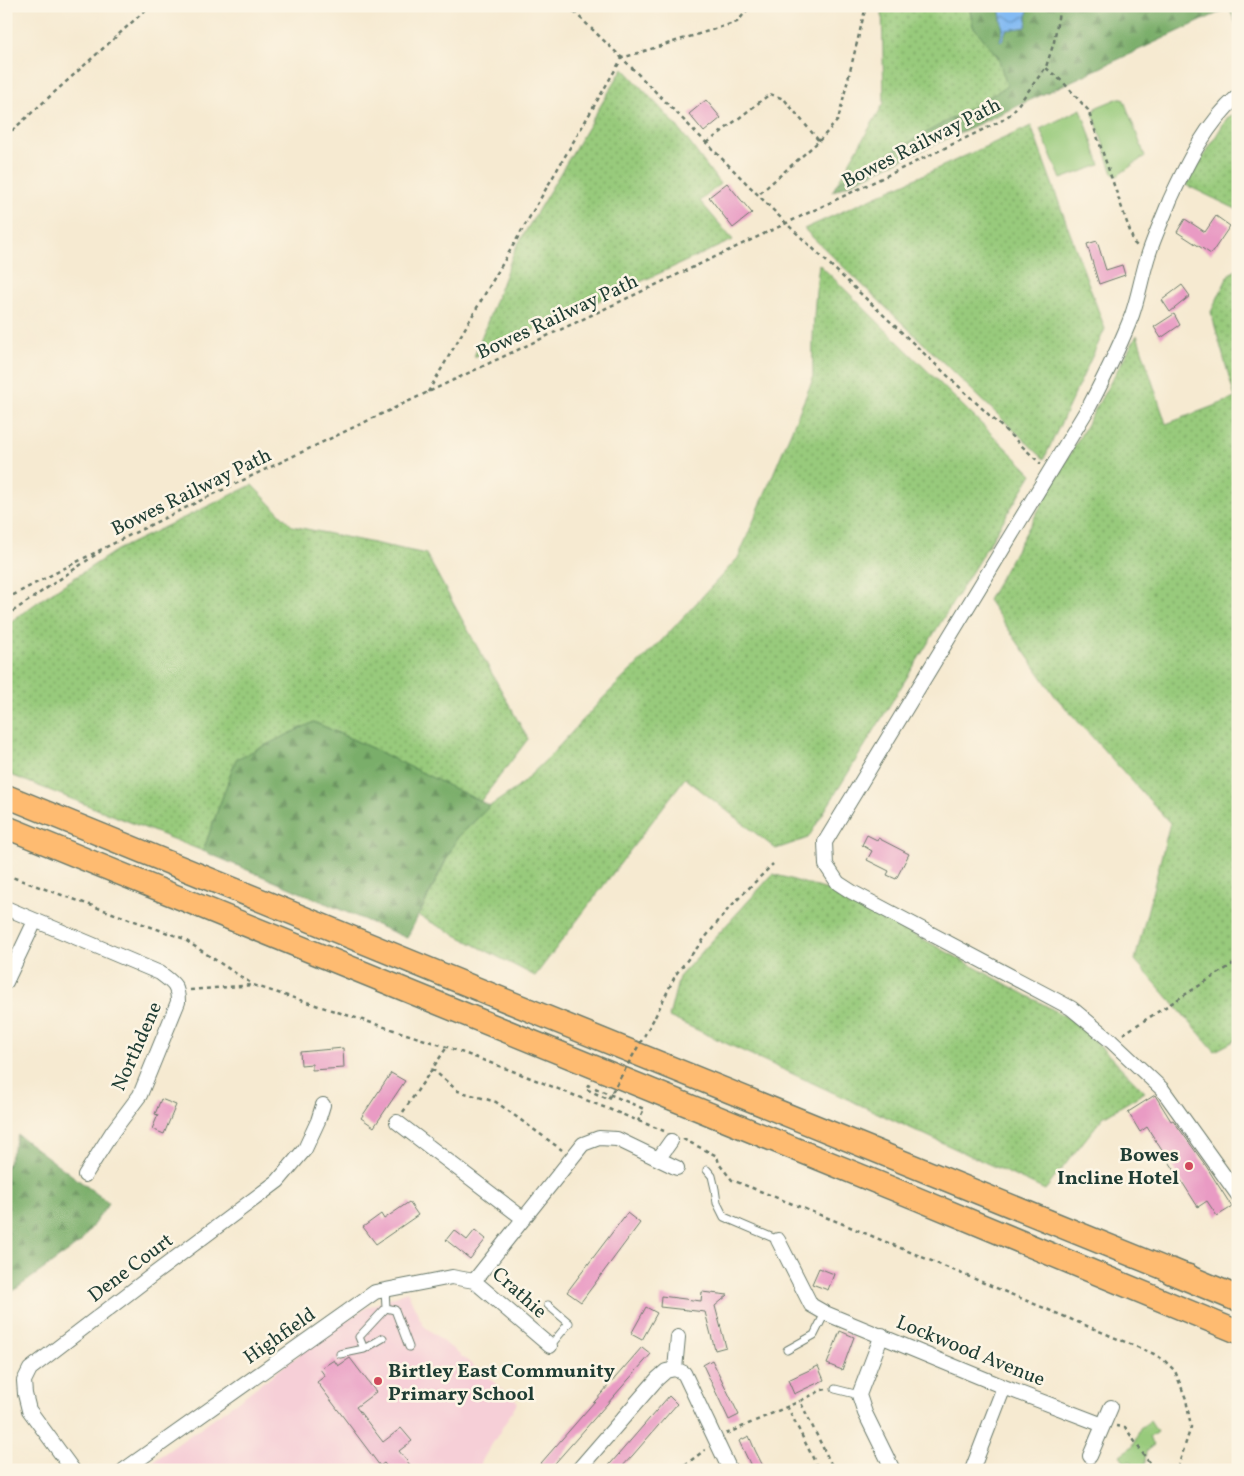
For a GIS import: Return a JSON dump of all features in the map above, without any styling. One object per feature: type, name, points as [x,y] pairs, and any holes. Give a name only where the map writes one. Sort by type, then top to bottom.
[{"type":"highway","points":[[6,796],[1238,1299]]},
{"type":"highway","points":[[6,827],[904,1193],[1238,1332]]},
{"type":"highway","points":[[1171,1271],[1238,1289]]},
{"type":"street","points":[[1238,96],[1218,115],[1204,134],[1177,185],[1148,254],[1132,315],[1110,368],[825,842],[826,866],[838,883],[1071,1008],[1111,1041],[1162,1089],[1238,1195]]},
{"type":"street","name":"Northdene","points":[[6,908],[160,973],[173,982],[178,991],[178,1002],[140,1095],[113,1131],[85,1175]]},
{"type":"street","points":[[6,982],[35,921]]},
{"type":"street","name":"Dene Court","points":[[73,1470],[29,1410],[24,1394],[24,1381],[30,1369],[278,1181],[305,1149],[318,1122],[323,1104]]},
{"type":"street","points":[[397,1122],[524,1219]]},
{"type":"street","points":[[659,1158],[671,1137]]},
{"type":"street","name":"Crathie","points":[[550,1346],[474,1281],[583,1144],[599,1138],[617,1139],[677,1168]]},
{"type":"street","name":"Lockwood Avenue","points":[[778,1240],[811,1305],[1004,1387],[1103,1425]]},
{"type":"street","name":"Highfield","points":[[124,1470],[375,1292],[452,1277],[474,1281]]},
{"type":"street","points":[[882,1335],[859,1395],[865,1413],[893,1470]]},
{"type":"street","points":[[675,1369],[678,1337]]},
{"type":"street","points":[[578,1470],[657,1379],[666,1371],[675,1369],[684,1373],[730,1470]]},
{"type":"street","points":[[972,1470],[1004,1387]]},
{"type":"street","points":[[1090,1456],[1111,1407]]},
{"type":"lane","points":[[706,1170],[712,1176],[717,1203],[724,1216],[778,1240]]},
{"type":"lane","points":[[364,1349],[359,1337],[386,1308],[385,1290]]},
{"type":"lane","points":[[548,1305],[569,1323],[550,1346]]},
{"type":"lane","points":[[386,1308],[395,1310],[409,1347]]},
{"type":"lane","points":[[787,1350],[814,1336],[825,1312]]},
{"type":"lane","points":[[340,1354],[364,1349],[383,1338]]},
{"type":"lane","points":[[835,1389],[859,1395]]},
{"type":"path","points":[[6,136],[150,6]]},
{"type":"path","points":[[568,6],[787,224],[1049,472]]},
{"type":"path","points":[[427,393],[622,58],[737,22],[751,6]]},
{"type":"path","points":[[758,194],[819,142],[838,120],[866,6]]},
{"type":"path","name":"Bowes Railway Path","points":[[6,599],[111,545],[427,393],[1001,121],[1012,113],[1046,67],[1054,42],[1060,6]]},
{"type":"path","points":[[1046,67],[1063,82],[1088,110],[1134,243],[1148,254]]},
{"type":"path","points":[[707,143],[770,94],[784,99],[819,142]]},
{"type":"path","points":[[6,616],[111,545]]},
{"type":"path","points":[[638,1121],[644,1109],[612,1095],[604,1092],[596,1088],[588,1085],[586,1089],[608,1099],[613,1090],[618,1082],[655,1017],[676,974],[729,908],[773,864]]},
{"type":"path","points":[[6,875],[182,938],[253,985],[447,1047],[638,1121],[717,1156],[720,1164],[732,1180],[1154,1354],[1176,1371],[1186,1399],[1191,1427],[1177,1470]]},
{"type":"path","points":[[1111,1041],[1238,960]]},
{"type":"path","points":[[178,991],[253,985]]},
{"type":"path","points":[[397,1122],[447,1047]]},
{"type":"path","points":[[432,1069],[458,1091],[496,1102],[573,1158]]},
{"type":"path","points":[[678,1470],[716,1440],[822,1390],[835,1389]]},
{"type":"path","points":[[800,1401],[834,1470]]},
{"type":"path","points":[[787,1406],[819,1470]]},
{"type":"path","points":[[1103,1425],[1125,1428],[1154,1470]]},
{"type":"shaded area","name":"Birtley East Community Primary School","points":[[407,1291],[423,1325],[518,1402],[481,1462],[482,1470],[141,1470],[238,1401],[333,1329],[366,1308]]},
{"type":"green space","points":[[882,6],[969,6],[973,26],[998,57],[1007,86],[838,182],[884,103]]},
{"type":"green space","points":[[969,6],[999,6],[1003,30],[1000,41],[1002,41],[1006,30],[1026,27],[1028,6],[1238,6],[1238,28],[1229,8],[832,192],[838,182],[1007,86],[998,57],[973,26]]},
{"type":"green space","points":[[623,68],[677,126],[720,184],[700,201],[733,240],[474,357],[515,249]]},
{"type":"green space","points":[[1123,98],[1145,156],[1117,176],[1113,174],[1093,113],[1097,107]]},
{"type":"green space","points":[[1081,109],[1100,165],[1061,179],[1040,129]]},
{"type":"green space","points":[[1238,111],[1238,210],[1186,185],[1227,118]]},
{"type":"green space","points":[[1031,126],[1105,329],[1044,459],[804,229]]},
{"type":"green space","points":[[819,264],[1032,474],[808,838],[776,849],[685,778],[535,976],[419,916],[457,838],[490,806],[517,788],[550,756],[738,558],[813,379],[814,321]]},
{"type":"green space","points":[[1238,269],[1238,1039],[1215,1051],[1135,960],[1170,823],[1055,696],[988,600],[1137,335],[1166,424],[1235,398],[1211,312],[1229,274]]},
{"type":"green space","points":[[252,485],[292,526],[426,554],[528,739],[480,802],[374,749],[314,722],[236,760],[203,851],[6,773],[6,625],[117,550]]},
{"type":"green space","points":[[314,722],[490,806],[457,838],[407,938],[203,851],[236,759]]},
{"type":"green space","points":[[773,874],[838,893],[1076,1022],[1145,1092],[1103,1117],[1045,1190],[669,1017],[679,977]]},
{"type":"green space","points":[[18,1135],[109,1203],[80,1243],[6,1296],[6,1169]]},
{"type":"green space","points":[[1150,1421],[1157,1432],[1149,1438],[1154,1445],[1146,1451],[1145,1464],[1138,1469],[1130,1461],[1126,1464],[1120,1455],[1133,1446],[1140,1428]]},
{"type":"water","points":[[999,6],[1028,6],[1026,27],[1006,30],[1002,41],[1000,41],[1003,30]]},
{"type":"building","points":[[706,100],[721,118],[704,132],[689,114]]},
{"type":"building","points":[[727,183],[752,213],[733,228],[709,197]]},
{"type":"building","points":[[1216,216],[1230,226],[1211,254],[1177,232],[1185,219],[1205,232]]},
{"type":"building","points":[[1097,241],[1106,270],[1122,265],[1125,275],[1099,284],[1087,244]]},
{"type":"building","points":[[1182,285],[1190,296],[1170,312],[1162,300]]},
{"type":"building","points":[[1174,314],[1180,325],[1161,338],[1154,327]]},
{"type":"building","points":[[867,835],[877,840],[878,838],[909,854],[896,879],[887,875],[889,871],[867,860],[872,851],[862,845]]},
{"type":"building","points":[[343,1048],[344,1068],[312,1070],[312,1064],[301,1065],[300,1052]]},
{"type":"building","points":[[391,1073],[405,1081],[374,1127],[361,1118]]},
{"type":"building","name":"Bowes Incline Hotel","points":[[1155,1095],[1171,1121],[1173,1120],[1206,1166],[1232,1207],[1217,1216],[1207,1201],[1198,1207],[1147,1127],[1140,1132],[1128,1112]]},
{"type":"building","points":[[161,1099],[176,1105],[164,1134],[152,1129],[158,1115],[155,1114]]},
{"type":"building","points":[[409,1202],[418,1215],[376,1244],[363,1227],[381,1214],[384,1219]]},
{"type":"building","points":[[627,1213],[640,1223],[581,1302],[567,1292]]},
{"type":"building","points":[[454,1230],[467,1240],[475,1230],[486,1239],[470,1259],[446,1240]]},
{"type":"building","points":[[819,1268],[834,1274],[828,1290],[812,1284]]},
{"type":"building","points":[[702,1292],[728,1295],[715,1306],[726,1347],[715,1350],[705,1312],[660,1307],[661,1296],[701,1301]]},
{"type":"building","points":[[646,1307],[657,1313],[642,1340],[631,1334]]},
{"type":"building","points":[[840,1331],[854,1337],[842,1370],[827,1364]]},
{"type":"building","points":[[642,1347],[651,1354],[549,1470],[535,1470]]},
{"type":"building","points":[[350,1358],[376,1392],[356,1407],[383,1442],[401,1428],[412,1441],[399,1451],[414,1470],[390,1470],[384,1463],[380,1466],[317,1382],[325,1376],[320,1369],[334,1360],[338,1366]]},
{"type":"building","points":[[712,1360],[739,1415],[729,1420],[703,1365]]},
{"type":"building","points":[[818,1366],[824,1380],[794,1394],[788,1380]]},
{"type":"building","points":[[669,1396],[677,1404],[633,1455],[619,1470],[605,1470]]},
{"type":"building","points":[[749,1436],[765,1470],[753,1470],[739,1441]]},
{"type":"place","name":"Bowes Incline Hotel","points":[[1189,1166]]},
{"type":"place","name":"Birtley East Community Primary School","points":[[378,1381]]}]
